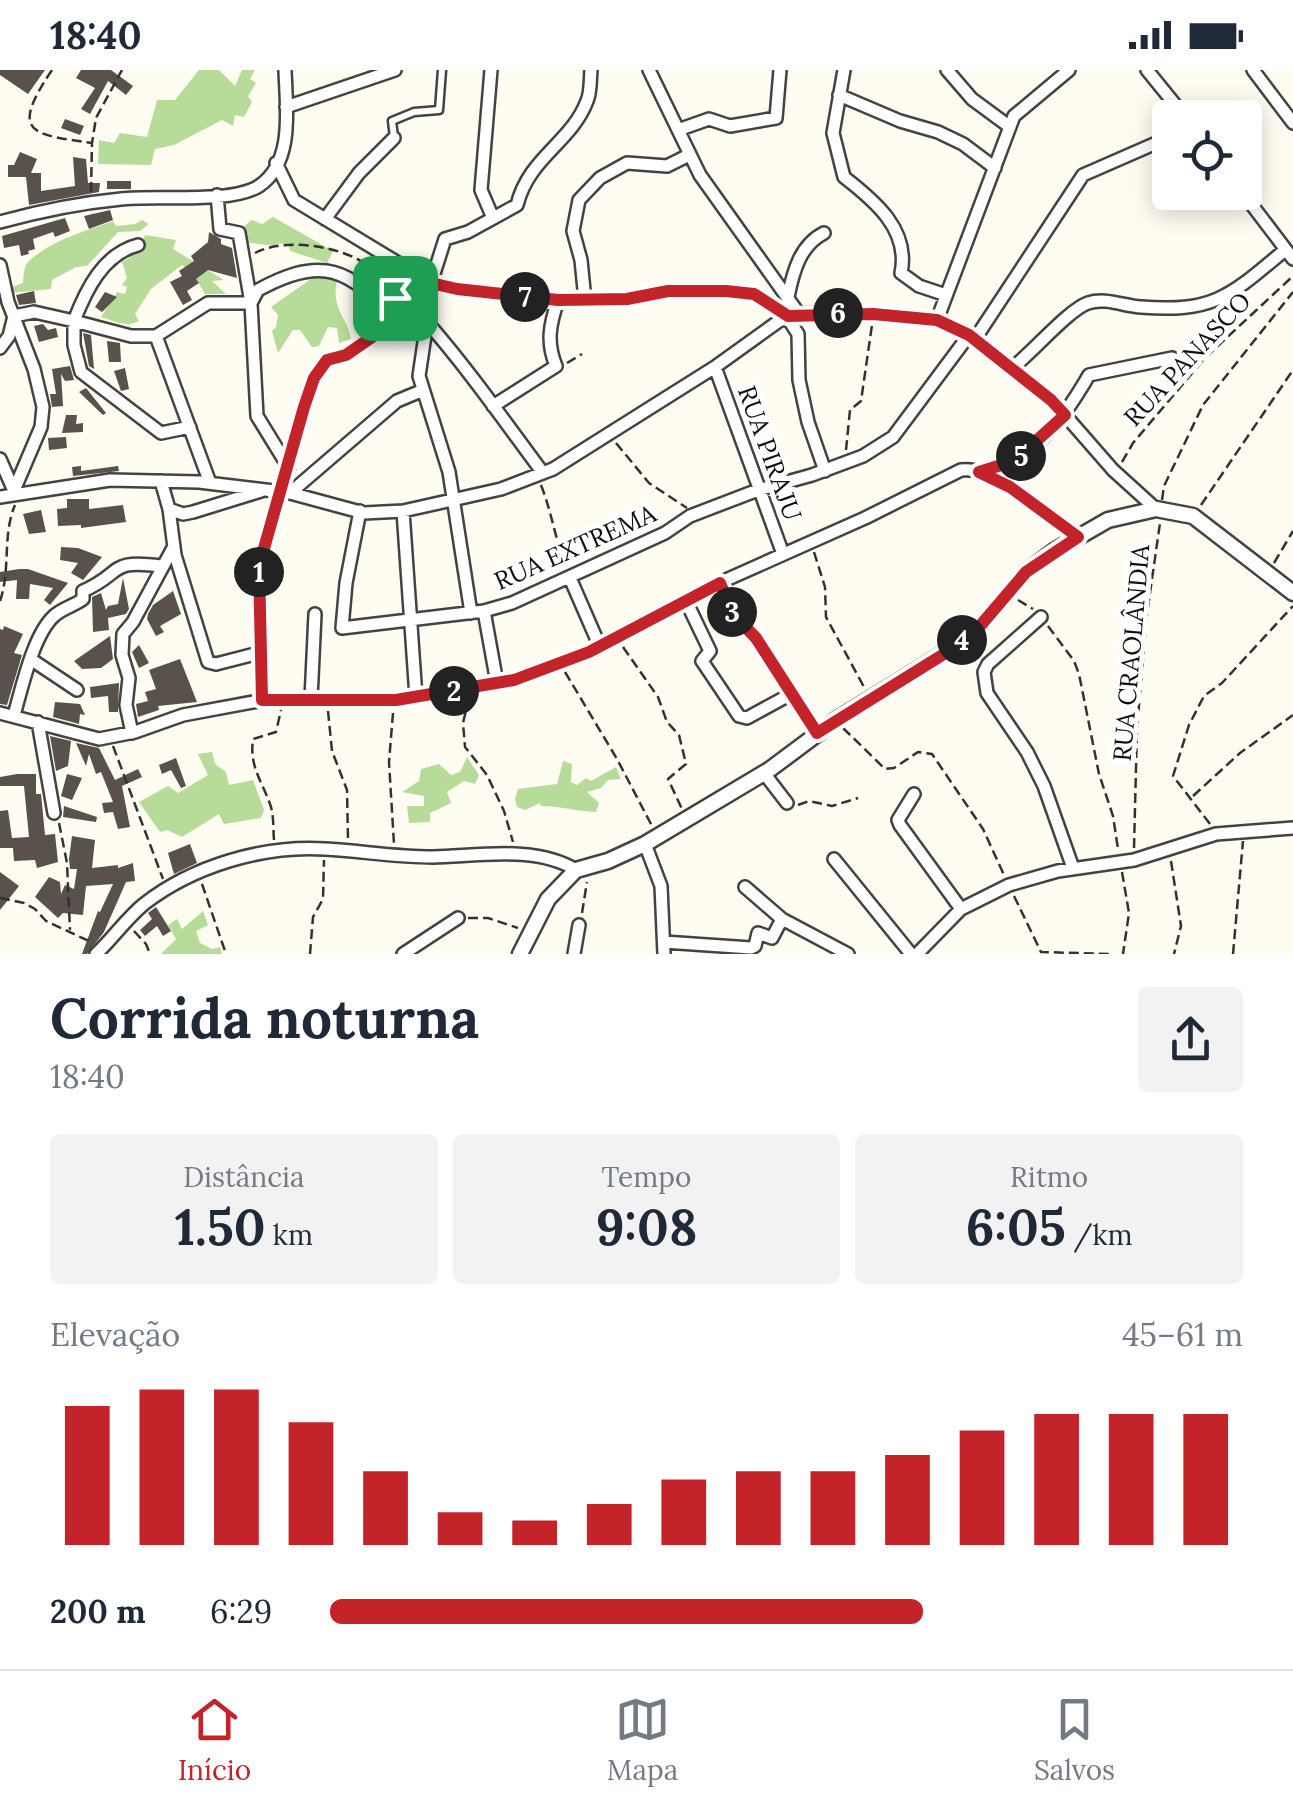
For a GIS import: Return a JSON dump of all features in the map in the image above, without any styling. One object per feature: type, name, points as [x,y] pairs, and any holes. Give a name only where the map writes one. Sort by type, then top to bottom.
[{"type":"street","points":[[0,222],[90,202],[217,196],[258,186],[284,145],[285,70]]},
{"type":"street","points":[[286,106],[396,70]]},
{"type":"street","points":[[490,70],[481,190],[493,218]]},
{"type":"street","points":[[497,683],[446,462],[419,376],[430,283],[444,240],[468,232],[517,205],[523,183],[535,165],[579,117],[589,98],[591,70]]},
{"type":"street","points":[[649,70],[689,156],[760,263],[788,296],[798,334],[798,380],[826,471]]},
{"type":"street","points":[[678,130],[709,119],[730,126],[776,118],[780,70]]},
{"type":"street","points":[[844,70],[833,133],[844,178],[870,197],[891,220],[905,256],[901,272],[919,286],[946,296]]},
{"type":"street","points":[[948,70],[972,99],[1010,126]]},
{"type":"street","points":[[937,320],[1014,116],[1069,70]]},
{"type":"street","points":[[1147,70],[1171,100]]},
{"type":"street","points":[[1253,70],[1293,123]]},
{"type":"street","points":[[839,95],[938,132],[963,144],[995,168]]},
{"type":"street","points":[[325,219],[359,173],[394,138]]},
{"type":"street","name":"RUA EXTREMA","points":[[360,511],[346,582],[342,628],[478,612],[536,594],[665,533],[690,516],[863,456],[894,437],[972,337],[1083,175],[1152,145]]},
{"type":"street","points":[[586,300],[573,232],[579,200],[600,178],[627,163],[667,166],[689,156]]},
{"type":"street","points":[[276,163],[294,200],[430,283],[558,300],[627,299],[668,291],[726,291],[754,294],[793,315],[873,314],[937,320],[972,337],[1012,368],[1065,415],[1113,470],[1158,509]]},
{"type":"street","points":[[217,196],[220,228],[239,233],[245,259],[252,303],[257,416],[289,468]]},
{"type":"street","points":[[1012,368],[1088,303],[1200,307],[1289,254],[1256,210]]},
{"type":"street","points":[[788,296],[800,258],[810,242],[824,233]]},
{"type":"street","points":[[138,245],[116,255],[86,291],[74,322],[74,345],[81,372],[161,433],[190,427]]},
{"type":"street","points":[[0,265],[4,302],[14,316],[34,369],[43,407],[41,427],[12,493]]},
{"type":"street","points":[[252,303],[258,290],[272,283],[300,272],[323,270],[346,274],[385,308]]},
{"type":"street","points":[[262,700],[259,566],[286,492],[314,378],[327,360],[346,355],[372,337],[407,271]]},
{"type":"street","points":[[493,406],[556,366],[549,344],[550,324],[558,300]]},
{"type":"street","points":[[14,316],[34,312],[131,336],[156,336],[208,302],[252,303]]},
{"type":"street","points":[[12,493],[110,480],[210,483],[286,492],[360,511],[403,512],[502,488],[540,474],[793,315]]},
{"type":"street","points":[[0,348],[14,316]]},
{"type":"street","points":[[427,322],[463,362],[540,474]]},
{"type":"street","points":[[156,336],[210,483]]},
{"type":"street","points":[[979,472],[1014,461],[1065,415],[1089,375],[1172,358]]},
{"type":"street","name":"RUA PIRAJU","points":[[715,367],[783,554]]},
{"type":"street","points":[[286,492],[398,401],[422,391]]},
{"type":"street","points":[[0,459],[12,493]]},
{"type":"street","points":[[0,713],[88,738],[110,738],[183,715],[262,700],[396,700],[497,683],[600,647],[720,583],[969,469],[1010,487],[1078,537]]},
{"type":"street","points":[[161,482],[174,546],[208,662],[216,664],[260,653]]},
{"type":"street","points":[[169,509],[183,514],[266,489]]},
{"type":"street","points":[[520,954],[548,899],[582,868],[651,840],[764,773],[836,720],[952,649],[980,626],[1026,572],[1108,520],[1158,509],[1193,516],[1293,593]]},
{"type":"street","points":[[403,512],[416,697]]},
{"type":"street","points":[[132,733],[126,704],[129,678],[122,655],[123,634],[174,546]]},
{"type":"street","points":[[14,715],[32,660],[52,618],[82,599],[83,591],[129,562],[160,566]]},
{"type":"street","points":[[570,578],[600,647]]},
{"type":"street","points":[[686,601],[710,651],[702,661],[739,716],[748,718],[791,694]]},
{"type":"street","points":[[311,699],[315,614]]},
{"type":"street","points":[[1041,617],[984,672],[986,686],[1036,769],[1073,868]]},
{"type":"street","points":[[32,660],[77,690]]},
{"type":"street","points":[[38,722],[54,812]]},
{"type":"street","points":[[764,773],[787,803]]},
{"type":"street","points":[[914,794],[898,820],[900,825],[961,910]]},
{"type":"street","points":[[834,860],[914,954],[961,910],[1009,885],[1073,868],[1127,861],[1216,834],[1293,828]]},
{"type":"street","points":[[651,840],[660,886],[664,948],[751,948],[758,933],[772,938],[782,919]]},
{"type":"street","points":[[99,952],[125,921],[167,890],[240,858],[274,851],[324,849],[393,856],[518,855],[550,858],[582,868]]},
{"type":"street","points":[[745,887],[782,919],[848,954]]},
{"type":"street","points":[[403,954],[458,918]]},
{"type":"street","points":[[574,954],[580,925]]},
{"type":"lane","points":[[394,138],[392,121],[414,112],[439,110],[442,70]]},
{"type":"path","points":[[52,70],[33,104],[29,120],[32,129],[39,135],[92,143]]},
{"type":"path","points":[[90,202],[96,118],[122,70]]},
{"type":"path","points":[[245,259],[271,244],[294,242],[310,248],[328,248],[346,253],[382,276],[395,298]]},
{"type":"path","name":"RUA PANASCO","points":[[1113,470],[1205,358],[1293,276]]},
{"type":"path","name":"RUA CRAOLÂNDIA","points":[[1127,861],[1147,614],[1160,542],[1158,509],[1164,486],[1204,405],[1293,292]]},
{"type":"path","points":[[846,462],[850,410],[861,401],[873,314]]},
{"type":"path","points":[[556,366],[582,354]]},
{"type":"path","points":[[1193,516],[1293,370]]},
{"type":"path","points":[[608,434],[649,483],[687,508],[690,516]]},
{"type":"path","points":[[540,474],[554,518],[554,535],[570,578]]},
{"type":"path","points":[[0,601],[6,584],[12,493]]},
{"type":"path","points":[[1268,573],[1293,530]]},
{"type":"path","points":[[810,541],[825,588],[826,617],[870,698]]},
{"type":"path","points":[[720,583],[733,614],[756,638],[817,733]]},
{"type":"path","points":[[1007,594],[1041,617],[1074,661],[1079,674],[1099,774],[1127,861],[1129,913],[1123,954]]},
{"type":"path","points":[[1216,834],[1173,772],[1196,708],[1293,606]]},
{"type":"path","points":[[617,638],[658,697],[667,722],[679,735],[686,764],[668,778],[686,819]]},
{"type":"path","points":[[559,664],[617,759],[651,840]]},
{"type":"path","points":[[470,687],[463,724],[465,746],[496,792],[518,855]]},
{"type":"path","points":[[274,851],[273,812],[252,768],[251,751],[253,739],[276,732],[280,699]]},
{"type":"path","points":[[326,699],[332,751],[347,790],[347,851]]},
{"type":"path","points":[[393,856],[390,762],[396,700]]},
{"type":"path","points":[[1192,797],[1240,753],[1293,714]]},
{"type":"path","points":[[836,720],[885,769],[894,768],[918,752],[932,754],[983,829],[1040,952],[1111,954]]},
{"type":"path","points":[[110,738],[167,890]]},
{"type":"path","points":[[787,803],[832,806],[858,798]]},
{"type":"path","points":[[54,812],[61,827],[67,863],[70,930]]},
{"type":"path","points":[[1233,954],[1243,830]]},
{"type":"path","points":[[310,954],[313,917],[322,899],[324,849]]},
{"type":"path","points":[[1169,850],[1181,926],[1174,954]]},
{"type":"path","points":[[580,925],[582,868]]},
{"type":"path","points":[[197,874],[226,954]]},
{"type":"path","points":[[0,898],[35,909],[46,921],[70,930],[99,952]]},
{"type":"path","points":[[458,918],[488,918],[529,932]]},
{"type":"path","points":[[125,921],[150,954]]},
{"type":"green space","points":[[199,70],[219,70],[235,86],[242,70],[255,70],[250,79],[256,83],[248,96],[252,102],[244,117],[235,115],[233,126],[222,120],[174,145],[155,149],[151,165],[98,164],[99,140],[114,143],[120,133],[147,137],[157,100],[175,100]]},
{"type":"green space","points":[[273,217],[333,251],[327,263],[290,251],[289,246],[280,243],[274,246],[244,242],[243,227],[252,220],[262,224]]},
{"type":"green space","points":[[142,220],[149,224],[140,231],[118,232],[87,266],[76,267],[52,280],[51,289],[10,293],[9,288],[23,283],[28,262],[48,247],[113,221],[116,226]]},
{"type":"green space","points":[[145,235],[176,240],[173,249],[224,280],[212,281],[226,294],[205,294],[192,272],[182,265],[151,289],[135,314],[139,321],[125,324],[101,317],[117,292],[125,294],[127,287],[122,285],[127,278],[122,262],[140,251]]},
{"type":"green space","points":[[318,274],[337,280],[337,305],[351,339],[339,343],[337,328],[328,327],[319,346],[312,347],[300,330],[293,330],[278,353],[272,331],[278,315],[271,307]]},
{"type":"green space","points":[[212,752],[215,764],[226,772],[229,785],[253,780],[264,810],[261,818],[224,824],[219,814],[182,837],[167,830],[160,832],[139,802],[168,786],[178,793],[208,775],[198,754]]},
{"type":"green space","points":[[467,757],[479,775],[475,784],[464,781],[447,792],[451,803],[430,813],[430,822],[409,823],[407,806],[424,806],[424,796],[402,792],[419,781],[421,769],[439,764],[451,775],[460,772]]},
{"type":"green space","points":[[563,761],[572,764],[571,782],[577,785],[616,767],[621,779],[608,780],[601,788],[587,792],[599,803],[596,812],[540,803],[525,810],[517,807],[518,789],[557,784]]},
{"type":"green space","points":[[203,911],[208,925],[196,931],[200,943],[212,949],[220,947],[222,954],[161,954],[176,939],[168,925],[177,919],[182,929]]},
{"type":"building","points":[[0,70],[45,70],[28,94],[0,75]]},
{"type":"building","points":[[81,70],[111,70],[133,86],[126,95],[108,81],[90,114],[81,109],[95,88],[76,78]]},
{"type":"building","points":[[65,119],[84,126],[80,135],[61,128]]},
{"type":"building","points":[[20,152],[37,159],[31,173],[41,173],[41,191],[75,186],[73,157],[86,159],[88,183],[100,183],[99,192],[29,205],[26,177],[8,177],[8,165],[14,165]]},
{"type":"building","points":[[107,181],[131,181],[131,189],[107,189]]},
{"type":"building","points":[[110,210],[113,220],[89,229],[84,216]]},
{"type":"building","points":[[65,218],[70,231],[33,239],[35,249],[29,254],[21,256],[19,245],[4,248],[2,236]]},
{"type":"building","points":[[209,232],[232,248],[237,278],[208,270],[187,291],[192,300],[183,305],[170,282],[182,276],[179,271],[194,261],[191,256],[208,242]]},
{"type":"building","points":[[34,291],[36,303],[19,305],[16,295]]},
{"type":"building","points":[[105,292],[117,297],[102,312],[95,307]]},
{"type":"building","points":[[43,324],[48,330],[56,328],[58,337],[39,342],[34,326]]},
{"type":"building","points":[[83,333],[91,335],[94,369],[89,366]]},
{"type":"building","points":[[107,341],[120,343],[121,362],[109,362]]},
{"type":"building","points":[[70,366],[74,380],[65,381],[61,374],[63,406],[52,407],[50,394],[56,394],[52,369]]},
{"type":"building","points":[[125,368],[129,389],[121,391],[114,371]]},
{"type":"building","points":[[86,388],[106,413],[103,415],[79,392]]},
{"type":"building","points":[[66,415],[77,415],[76,424],[83,423],[83,432],[62,433]]},
{"type":"building","points":[[66,437],[67,448],[49,450],[48,438]]},
{"type":"building","points":[[81,466],[81,471],[118,466],[119,471],[73,476],[72,467]]},
{"type":"building","points":[[67,499],[89,499],[89,509],[123,505],[126,522],[81,528],[58,526],[57,509],[67,508]]},
{"type":"building","points":[[41,510],[46,532],[29,534],[23,514]]},
{"type":"building","points":[[61,547],[78,548],[102,557],[83,580],[71,573],[78,563],[60,560]]},
{"type":"building","points":[[19,569],[68,583],[50,605],[44,600],[53,588],[30,584],[29,599],[16,599],[17,580],[0,582],[0,572]]},
{"type":"building","points":[[123,578],[129,609],[126,614],[108,618],[109,630],[93,632],[92,597],[101,593],[106,610],[118,604]]},
{"type":"building","points":[[173,591],[181,614],[160,626],[164,632],[156,636],[148,614],[153,605]]},
{"type":"building","points":[[4,626],[23,634],[14,653],[22,655],[7,705],[0,704],[0,629]]},
{"type":"building","points":[[110,636],[113,659],[101,668],[82,669],[74,661]]},
{"type":"building","points":[[139,645],[149,663],[139,668],[132,652]]},
{"type":"building","points":[[180,659],[197,702],[158,706],[159,710],[138,717],[136,704],[148,701],[145,692],[156,689],[149,670]]},
{"type":"building","points":[[119,683],[118,712],[109,712],[108,696],[91,698],[90,687]]},
{"type":"building","points":[[55,702],[80,704],[85,715],[80,714],[79,724],[53,717]]},
{"type":"building","points":[[50,736],[71,741],[68,766],[56,771]]},
{"type":"building","points":[[76,743],[99,748],[115,780],[138,769],[142,777],[122,786],[130,827],[118,829],[113,812],[104,813],[102,803],[113,802],[101,772],[96,774],[89,754],[86,766]]},
{"type":"building","points":[[176,758],[186,786],[181,788],[171,770],[162,774],[159,765]]},
{"type":"building","points":[[36,774],[45,835],[55,834],[58,862],[37,868],[35,860],[14,861],[13,848],[0,848],[0,811],[8,810],[12,838],[29,837],[24,786],[0,786],[0,777]]},
{"type":"building","points":[[67,774],[82,778],[72,800],[61,796]]},
{"type":"building","points":[[64,806],[97,817],[96,822],[63,817]]},
{"type":"building","points":[[72,836],[95,840],[92,868],[118,868],[133,863],[135,881],[126,882],[104,932],[87,954],[82,954],[113,884],[86,886],[83,915],[63,913],[58,918],[35,897],[49,877],[60,882],[61,894],[65,885],[74,889],[77,869],[70,869],[69,859]]},
{"type":"building","points":[[190,844],[197,863],[174,874],[168,853]]},
{"type":"building","points":[[0,872],[19,886],[0,910]]},
{"type":"building","points":[[156,907],[171,931],[163,936],[157,926],[145,936],[140,930],[152,919],[148,913]]},
{"type":"route","points":[[407,271],[431,283],[457,289],[558,300],[627,299],[668,291],[726,291],[754,294],[788,316],[873,314],[946,322],[985,347],[1065,415],[1014,461],[979,472],[1010,487],[1078,537],[1026,572],[980,626],[952,649],[817,733],[756,638],[733,614],[720,583],[589,652],[514,680],[396,700],[262,700],[259,566],[304,407],[314,378],[327,360],[346,355],[372,337],[376,323],[395,298],[407,271]]}]
